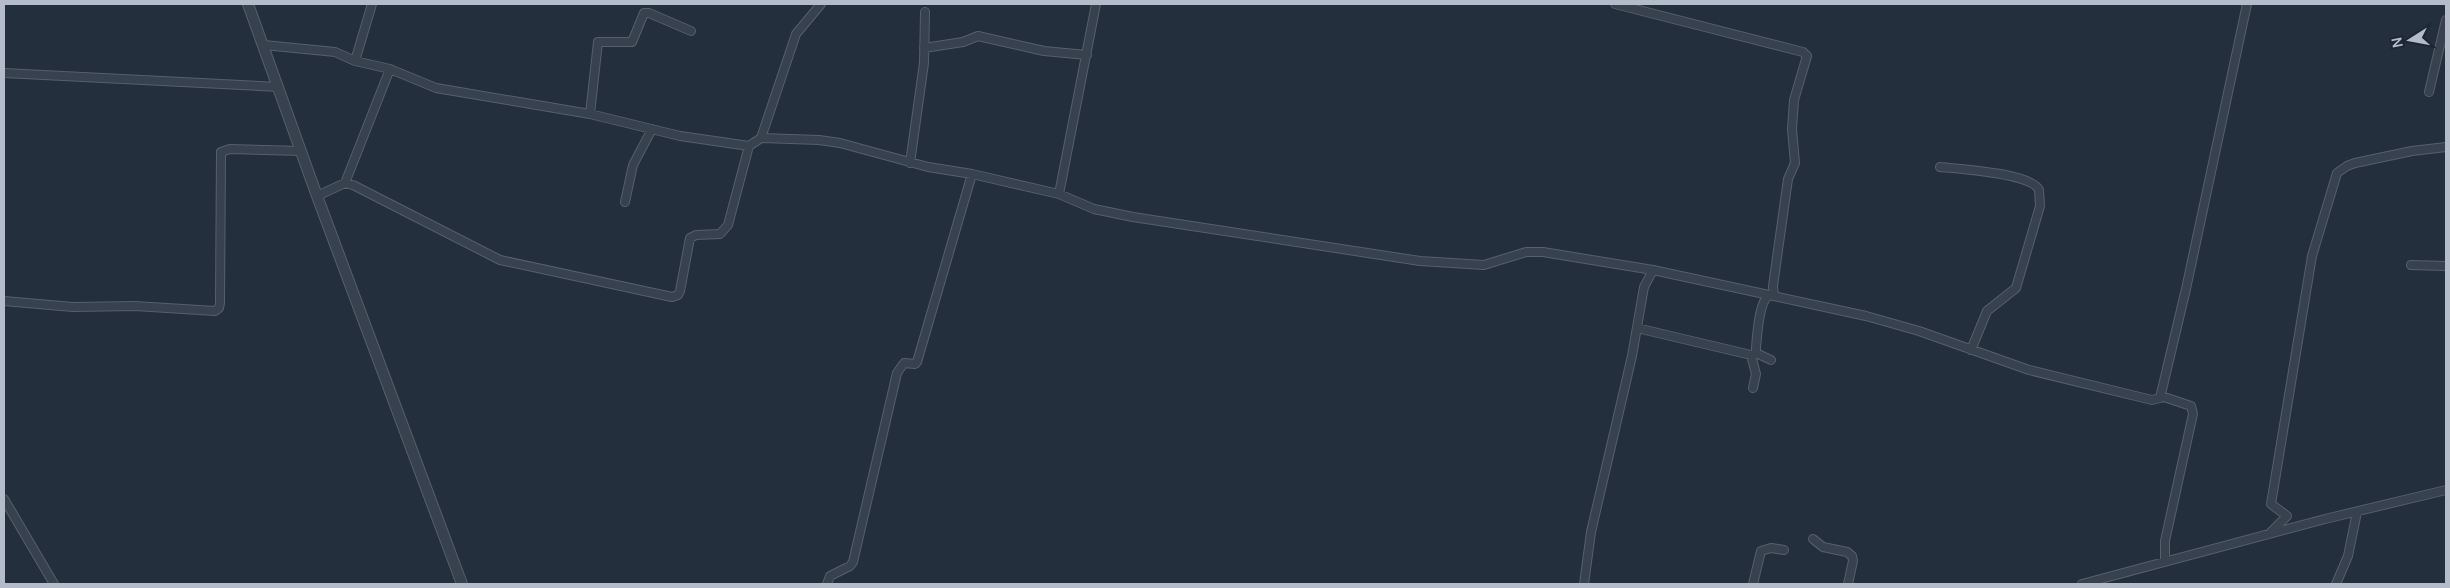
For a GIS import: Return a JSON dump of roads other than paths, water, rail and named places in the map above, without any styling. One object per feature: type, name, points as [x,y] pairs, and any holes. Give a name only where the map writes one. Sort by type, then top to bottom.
[{"type":"street","points":[[248,4],[317,196],[462,584]]},
{"type":"street","points":[[355,60],[372,4]]},
{"type":"street","points":[[761,138],[796,34],[821,4]]},
{"type":"street","points":[[1059,194],[1096,4]]},
{"type":"street","points":[[1616,4],[1803,52],[1806,56],[1794,100],[1792,129],[1795,163],[1788,179],[1771,296]]},
{"type":"street","points":[[2161,396],[2247,4]]},
{"type":"street","points":[[910,163],[924,63],[925,12]]},
{"type":"street","points":[[590,114],[598,42],[603,40],[628,44],[632,42],[644,13],[649,13],[690,31]]},
{"type":"street","points":[[2429,92],[2437,50],[2446,20]]},
{"type":"street","points":[[924,48],[963,42],[978,36],[1044,51],[1087,55]]},
{"type":"street","points":[[264,45],[335,52],[355,60],[390,69],[436,88],[590,114],[680,136],[749,146]]},
{"type":"street","points":[[317,196],[346,183],[390,69]]},
{"type":"street","points":[[4,73],[279,87]]},
{"type":"street","points":[[625,202],[633,165],[652,130]]},
{"type":"street","points":[[346,183],[500,260],[672,297],[678,295],[680,291],[687,244],[690,238],[696,235],[720,234],[728,225],[749,146],[761,138],[820,140],[840,143],[910,163],[972,174],[1059,194],[1094,209],[1133,217],[1397,259],[1484,265],[1526,252],[1543,252],[1653,270],[1866,316],[2030,370],[2152,400],[2161,396],[2191,406],[2193,414],[2166,541],[2165,561]]},
{"type":"street","points":[[2269,534],[2287,516],[2271,504],[2312,256],[2337,173],[2355,164],[2412,151],[2446,148]]},
{"type":"street","points":[[4,301],[73,307],[135,306],[215,310],[219,308],[221,152],[230,149],[301,152]]},
{"type":"street","points":[[1940,168],[1979,171],[2016,178],[2031,182],[2039,190],[2040,206],[2016,288],[1986,311],[1971,350]]},
{"type":"street","points":[[827,584],[830,576],[850,566],[853,562],[898,373],[904,363],[915,364],[916,362],[972,174]]},
{"type":"street","points":[[2411,265],[2446,266]]},
{"type":"street","points":[[1584,584],[1591,532],[1637,328],[1644,286],[1653,270]]},
{"type":"street","points":[[1771,296],[1764,298],[1756,348],[1756,353],[1771,360]]},
{"type":"street","points":[[1637,328],[1751,355],[1756,374],[1753,388]]},
{"type":"street","points":[[2082,584],[2269,534],[2446,490]]},
{"type":"street","points":[[4,499],[54,584]]},
{"type":"street","points":[[2336,584],[2348,556],[2357,512]]},
{"type":"street","points":[[1813,539],[1823,547],[1848,552],[1852,556],[1853,561],[1848,584]]},
{"type":"street","points":[[1753,584],[1761,551],[1771,548],[1784,550]]}]
